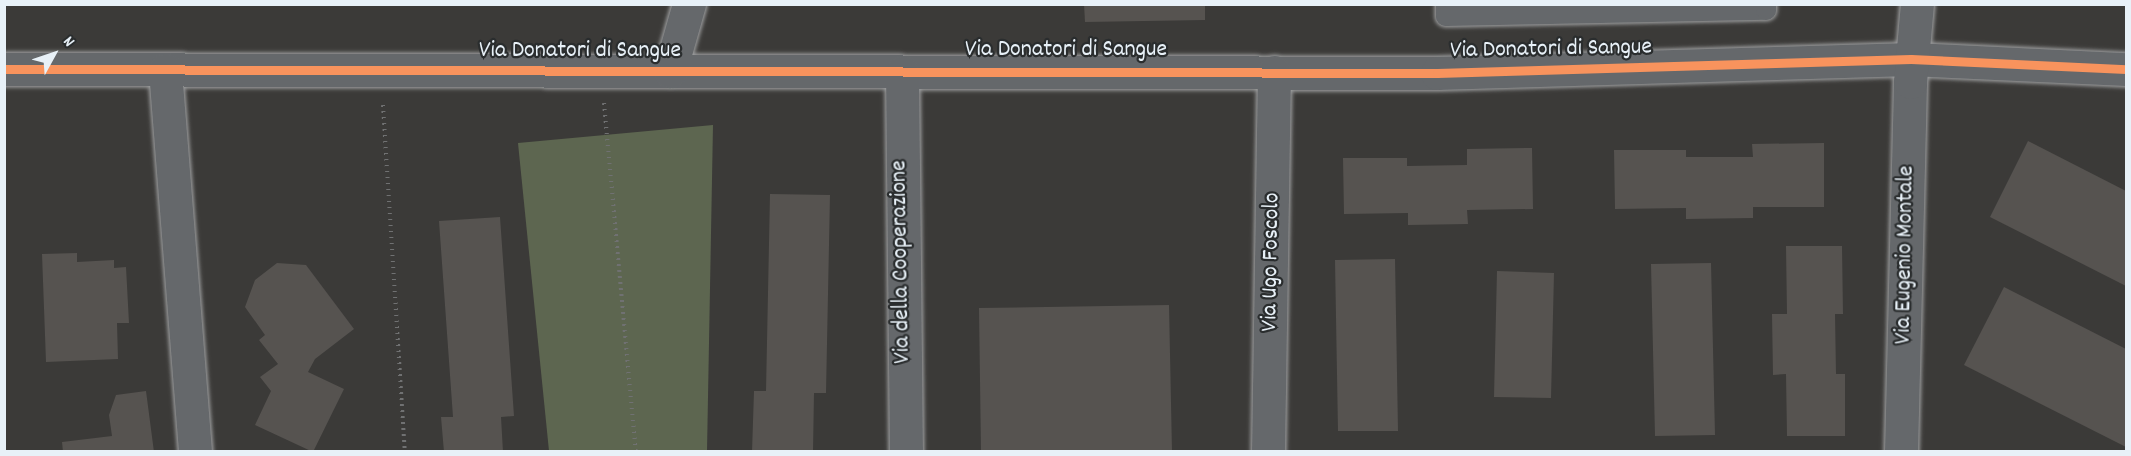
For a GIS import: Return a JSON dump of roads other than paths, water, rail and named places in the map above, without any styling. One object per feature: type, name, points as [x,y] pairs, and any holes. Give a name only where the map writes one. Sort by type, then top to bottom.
[{"type":"street","points":[[670,71],[689,4]]},
{"type":"street","name":"Via Eugenio Montale","points":[[1901,452],[1911,59],[1917,4]]},
{"type":"street","name":"Via Donatori di Sangue","points":[[4,69],[601,73],[670,71],[1437,73],[1911,59],[2127,69]]},
{"type":"street","points":[[165,70],[195,452]]},
{"type":"street","name":"Via della Cooperazione","points":[[902,72],[906,452]]},
{"type":"street","name":"Via Ugo Foscolo","points":[[1268,452],[1274,72]]},
{"type":"lane","points":[[1446,4],[1446,16],[1766,10],[1767,4]]}]
